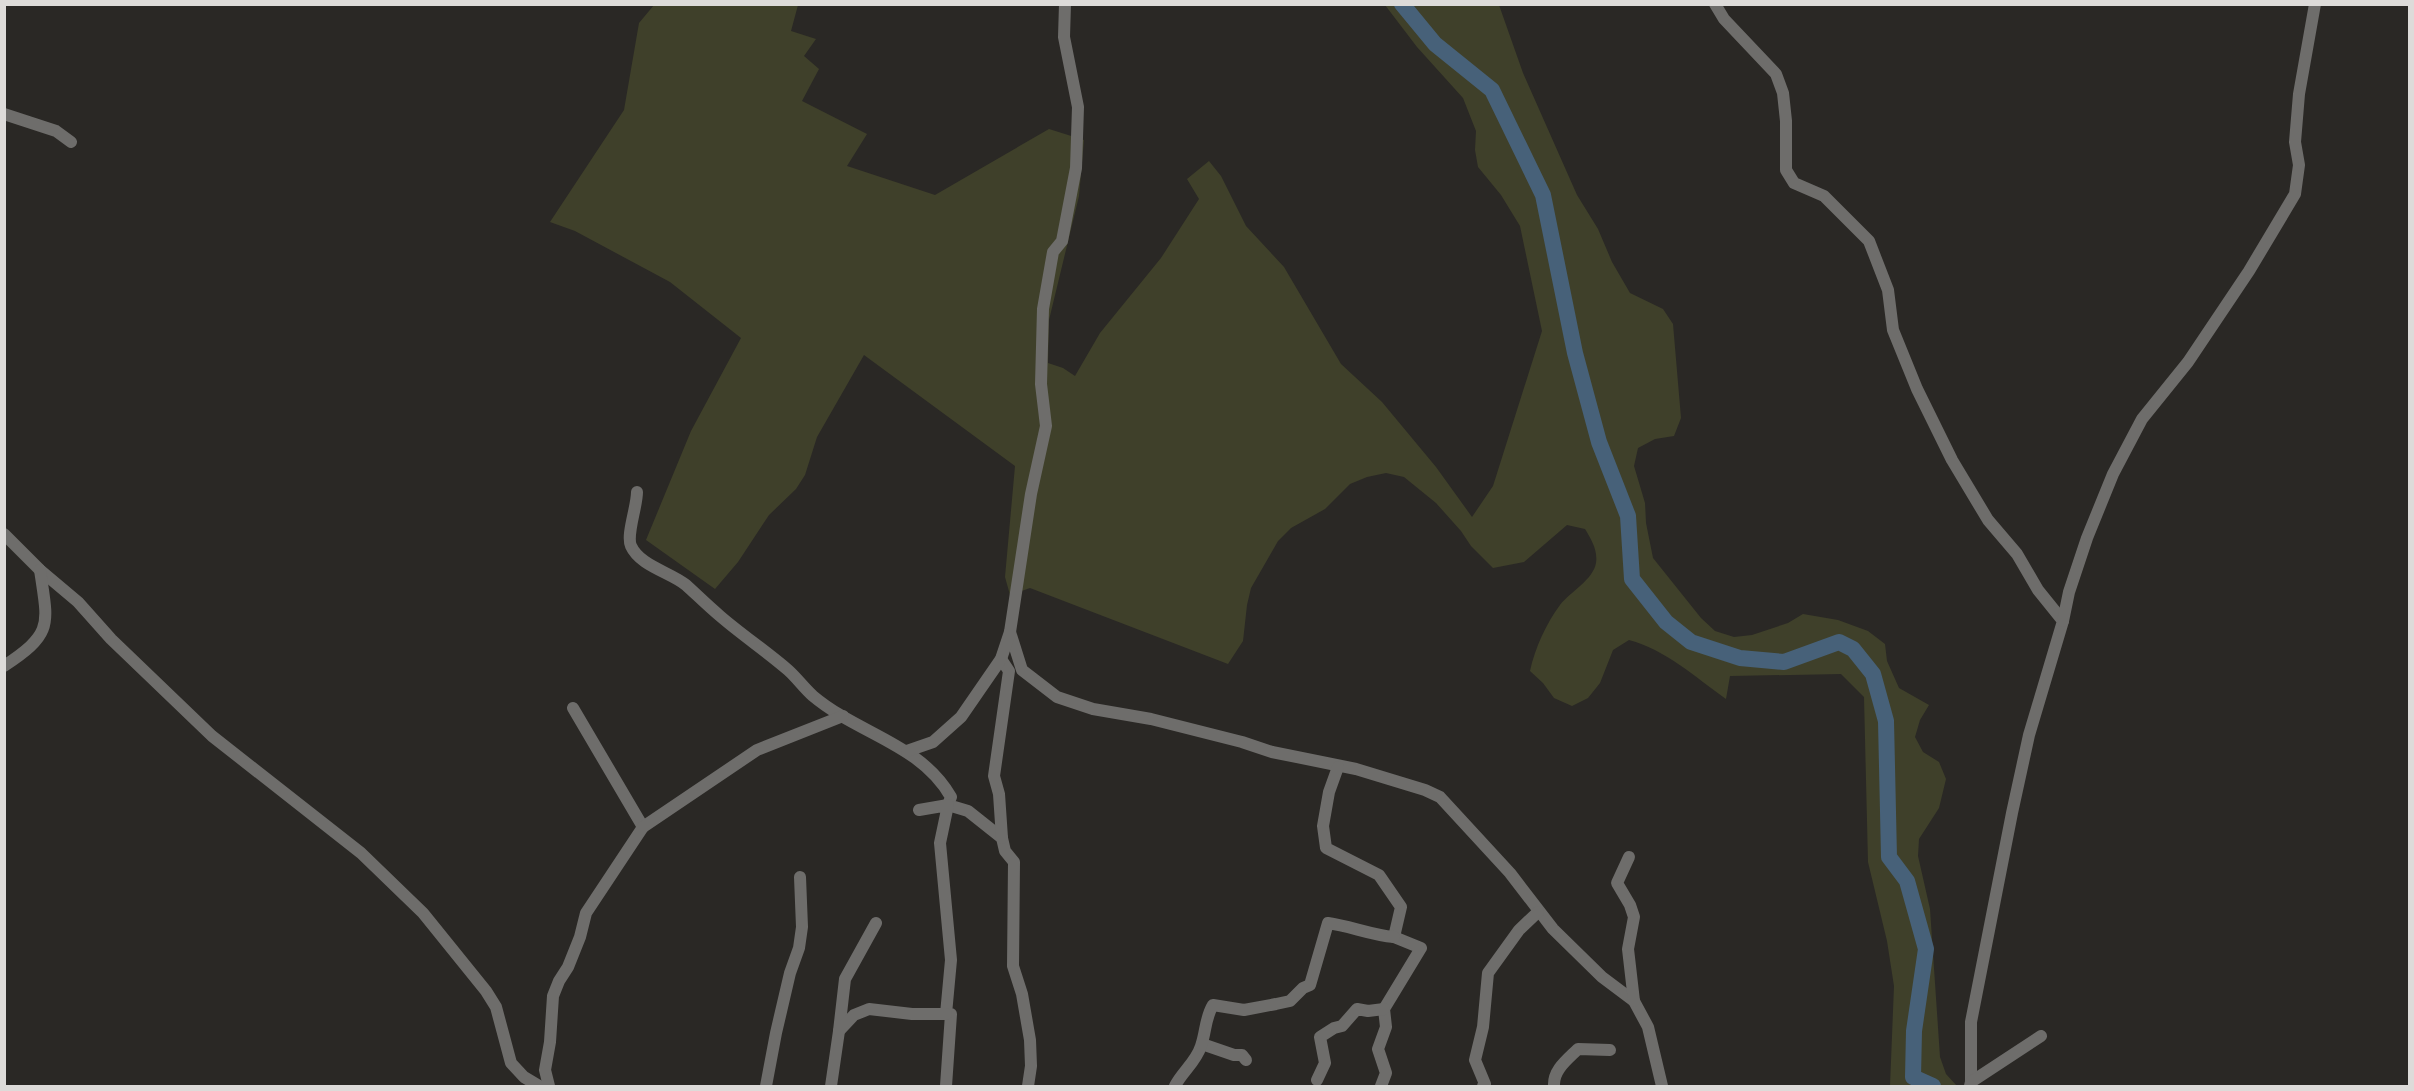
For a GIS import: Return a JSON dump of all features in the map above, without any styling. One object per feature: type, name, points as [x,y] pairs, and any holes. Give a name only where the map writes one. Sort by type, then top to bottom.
[{"type":"street","points":[[907,751],[933,742],[961,717],[1001,659],[1010,632],[1031,494],[1046,426],[1041,384],[1043,309],[1053,252],[1062,241],[1076,168],[1078,107],[1064,38],[1065,4]]},
{"type":"street","points":[[1715,4],[1724,19],[1776,74],[1783,93],[1786,121],[1786,170],[1794,183],[1824,196],[1869,241],[1888,290],[1893,330],[1917,389],[1952,460],[1988,520],[2017,554],[2037,590],[2063,621]]},
{"type":"street","points":[[1971,1084],[1971,1022],[2012,813],[2029,735],[2063,621],[2069,592],[2087,538],[2113,474],[2142,419],[2188,362],[2249,271],[2295,194],[2299,165],[2295,142],[2299,94],[2315,4]]},
{"type":"street","points":[[4,114],[56,131],[71,142]]},
{"type":"street","points":[[637,492],[637,508],[628,537],[632,548],[644,560],[684,584],[721,617],[791,672],[813,696],[843,716],[907,751],[941,780],[951,797],[940,843],[951,960],[946,1014]]},
{"type":"street","points":[[4,534],[40,570],[78,602],[111,639],[212,736],[361,853],[423,913],[486,991],[496,1007],[511,1063],[524,1077],[539,1086]]},
{"type":"street","points":[[4,666],[27,651],[43,633],[46,610],[40,570]]},
{"type":"street","points":[[1010,632],[1022,670],[1057,697],[1093,709],[1150,719],[1272,752],[1356,769],[1425,790],[1440,797],[1510,873],[1552,929],[1602,977],[1634,1001]]},
{"type":"street","points":[[1001,659],[1009,671],[993,776],[999,794],[1005,851],[1014,862],[1013,966],[1022,994],[1030,1040],[1031,1066],[1028,1086]]},
{"type":"street","points":[[573,708],[643,827]]},
{"type":"street","points":[[549,1086],[545,1070],[550,1042],[553,996],[580,937],[586,913],[643,827],[757,750],[843,716]]},
{"type":"street","points":[[1338,767],[1329,792],[1323,826],[1326,833],[1326,848],[1379,875],[1401,907],[1394,937]]},
{"type":"street","points":[[919,810],[948,805],[968,811],[1002,838]]},
{"type":"street","points":[[1629,857],[1617,883],[1630,904],[1634,917],[1628,949],[1634,1001],[1648,1027],[1662,1086]]},
{"type":"street","points":[[766,1086],[790,973],[799,948],[802,927],[800,877]]},
{"type":"street","points":[[1484,1086],[1475,1059],[1482,1027],[1488,973],[1519,930],[1538,912]]},
{"type":"street","points":[[831,1086],[845,979],[876,923]]},
{"type":"street","points":[[1175,1086],[1197,1056],[1202,1044],[1208,1012],[1213,1005],[1244,1010],[1276,1004],[1290,1001],[1303,988],[1310,986],[1328,923],[1394,937],[1421,948],[1384,1009],[1386,1027],[1378,1049],[1386,1073],[1381,1086]]},
{"type":"street","points":[[839,1031],[854,1015],[869,1009],[912,1014],[951,1014],[946,1086]]},
{"type":"street","points":[[1317,1080],[1325,1063],[1320,1037],[1342,1026],[1357,1009],[1368,1011],[1384,1009]]},
{"type":"street","points":[[1971,1084],[2041,1036]]},
{"type":"street","points":[[1202,1044],[1234,1055],[1242,1055],[1246,1060]]},
{"type":"street","points":[[1554,1086],[1560,1066],[1578,1049],[1610,1050]]},
{"type":"green space","points":[[654,5],[798,5],[791,31],[816,39],[804,56],[819,69],[802,101],[867,134],[847,166],[935,195],[1049,129],[1084,140],[1079,196],[1049,320],[1048,363],[1063,368],[1075,376],[1100,333],[1161,258],[1199,199],[1187,179],[1209,161],[1221,176],[1246,226],[1284,267],[1341,364],[1382,402],[1436,467],[1472,517],[1493,486],[1542,331],[1520,226],[1501,195],[1478,167],[1475,150],[1476,131],[1463,98],[1417,47],[1385,5],[1499,5],[1523,73],[1577,195],[1598,229],[1612,262],[1630,293],[1663,309],[1673,324],[1681,418],[1674,436],[1655,439],[1638,448],[1634,466],[1645,503],[1646,523],[1653,558],[1701,618],[1715,631],[1734,637],[1752,635],[1788,623],[1803,614],[1838,620],[1868,631],[1885,644],[1887,661],[1899,688],[1929,705],[1920,720],[1915,737],[1923,752],[1939,762],[1946,779],[1939,808],[1919,839],[1918,856],[1930,909],[1940,1057],[1946,1074],[1957,1086],[1890,1086],[1894,986],[1887,941],[1868,862],[1864,697],[1841,674],[1730,676],[1726,699],[1668,657],[1629,640],[1613,650],[1600,683],[1588,698],[1572,706],[1554,698],[1530,671],[1538,645],[1555,612],[1564,600],[1591,575],[1594,569],[1595,549],[1585,529],[1567,525],[1524,562],[1493,568],[1471,546],[1436,503],[1404,477],[1386,473],[1367,477],[1350,484],[1325,509],[1291,528],[1278,541],[1251,588],[1243,641],[1228,664],[1030,588],[1010,595],[1005,577],[1015,466],[864,355],[817,437],[805,475],[796,489],[769,515],[738,562],[715,589],[646,540],[691,431],[741,338],[670,282],[575,231],[550,222],[624,110],[639,23]]},
{"type":"waterway","points":[[1402,4],[1435,44],[1492,90],[1543,195],[1575,353],[1599,442],[1628,516],[1632,579],[1666,622],[1691,642],[1740,658],[1784,662],[1839,642],[1853,649],[1873,674],[1886,721],[1889,857],[1907,881],[1926,949],[1914,1031],[1913,1077],[1933,1086]]}]
